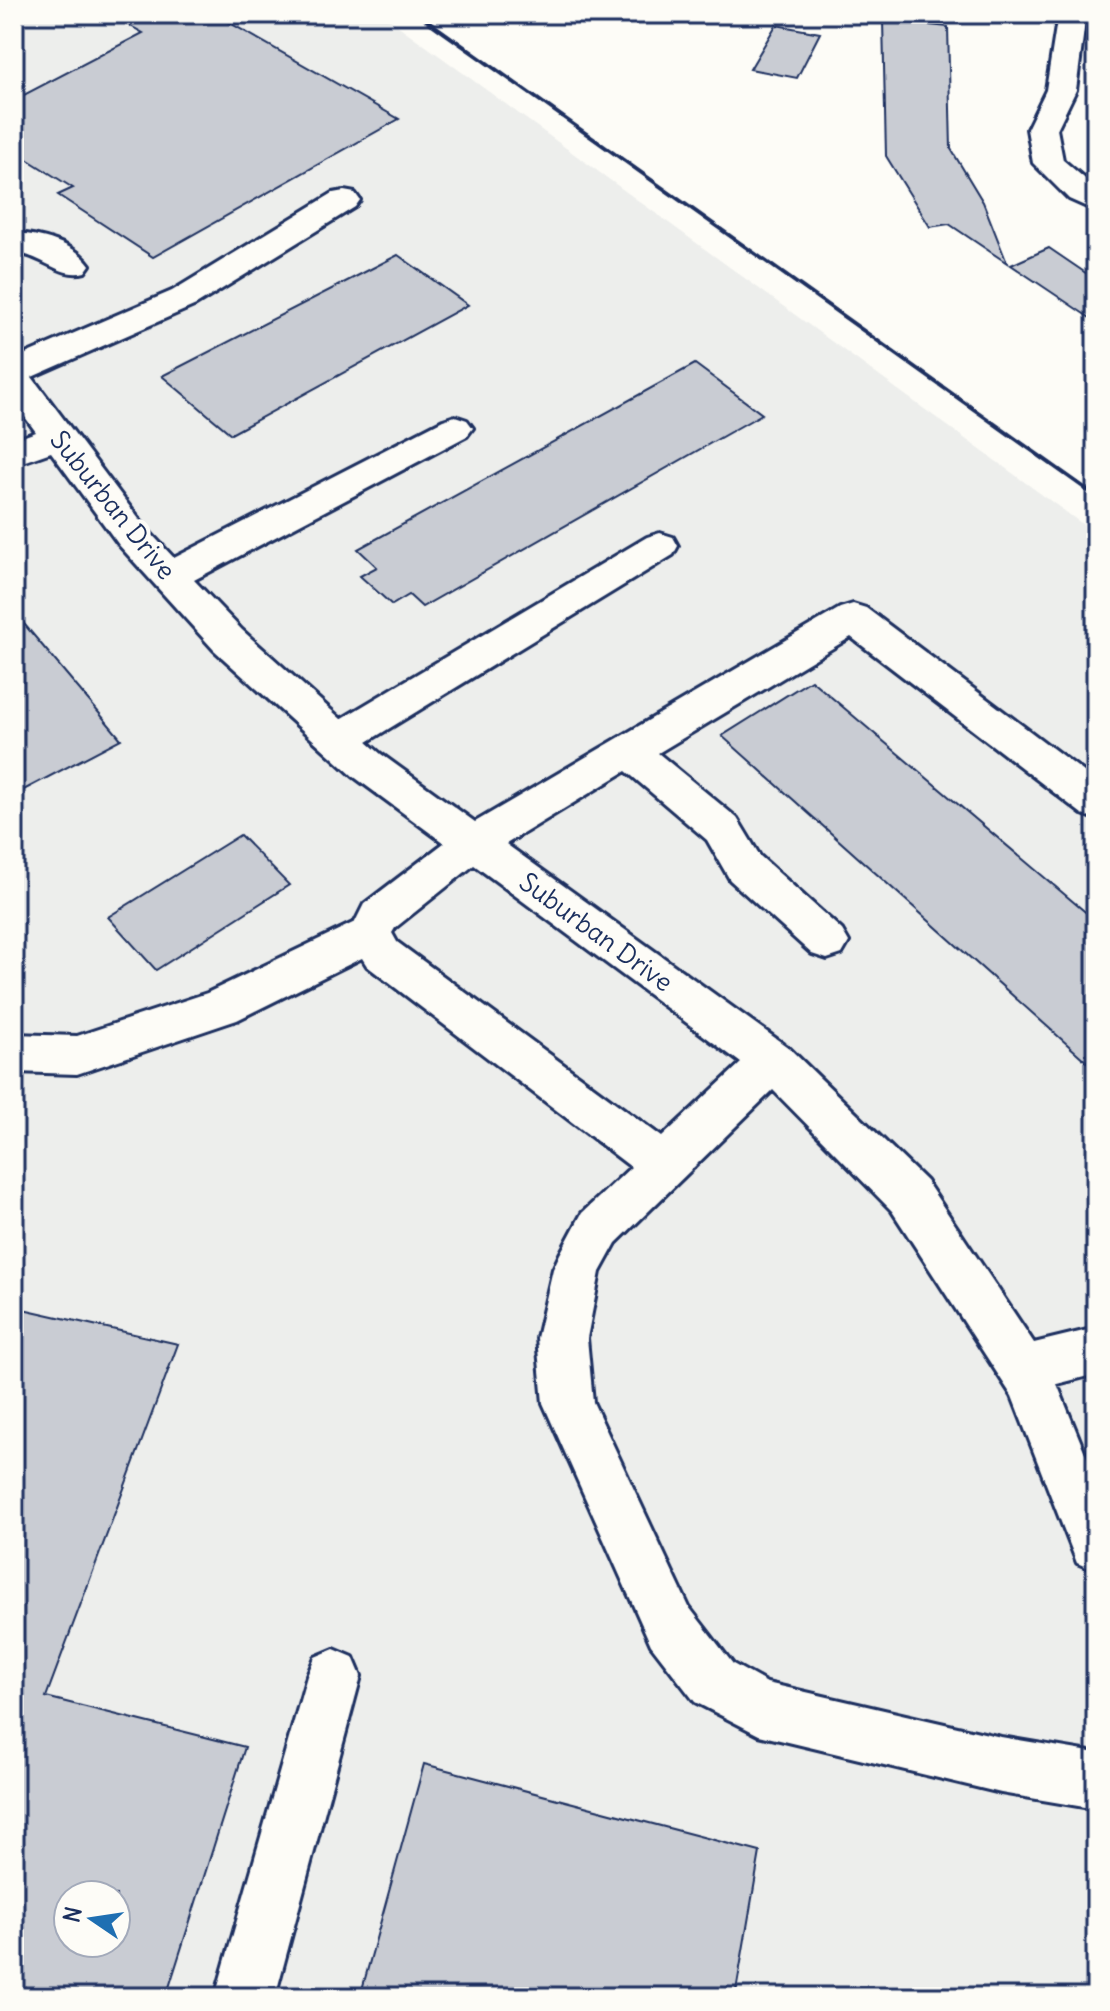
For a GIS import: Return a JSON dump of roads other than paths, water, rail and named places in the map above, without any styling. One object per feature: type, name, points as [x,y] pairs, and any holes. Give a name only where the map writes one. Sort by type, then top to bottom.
[{"type":"street","points":[[1072,14],[1061,90],[1042,129],[1048,163],[1096,202]]},
{"type":"street","points":[[14,372],[184,298],[344,200]]},
{"type":"street","points":[[14,243],[30,243],[58,254],[74,265]]},
{"type":"street","name":"Suburban Drive","points":[[14,378],[132,536],[228,640],[367,765],[773,1061],[909,1196],[1032,1383],[1096,1545]]},
{"type":"street","points":[[169,577],[455,428]]},
{"type":"street","points":[[14,453],[57,437]]},
{"type":"street","points":[[338,740],[660,546]]},
{"type":"street","points":[[14,1053],[77,1055],[221,1007],[370,934],[379,916],[473,843],[853,618],[1096,803]]},
{"type":"street","points":[[629,751],[722,829],[745,868],[827,942]]},
{"type":"street","points":[[370,934],[382,954],[665,1166]]},
{"type":"street","points":[[773,1061],[599,1228],[577,1269],[562,1338],[568,1403],[670,1626],[714,1683],[759,1708],[1001,1765],[1096,1781]]},
{"type":"street","points":[[1023,1369],[1096,1351]]},
{"type":"street","points":[[245,1997],[334,1676]]},
{"type":"railway","points":[[418,14],[1096,496]]}]
